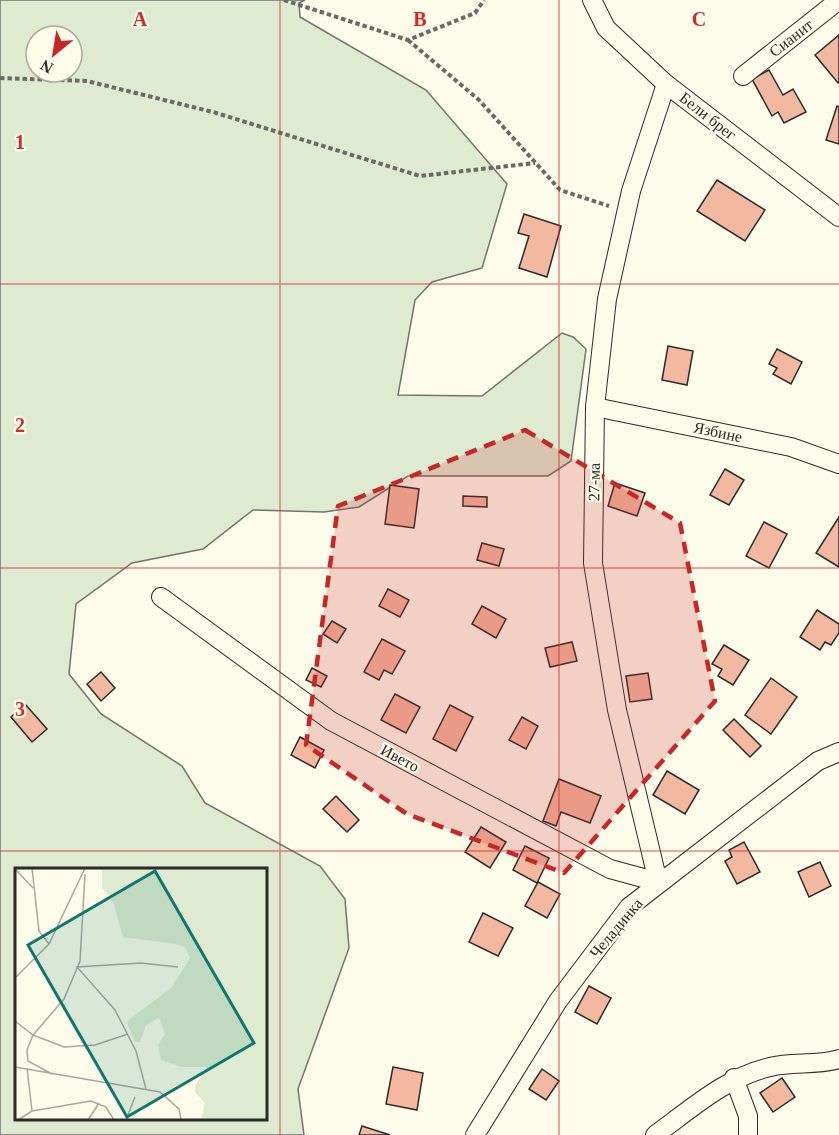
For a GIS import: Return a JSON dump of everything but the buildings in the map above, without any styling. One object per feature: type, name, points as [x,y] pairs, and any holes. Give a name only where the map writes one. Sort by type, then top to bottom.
[{"type":"street","name":"Бели брег","points":[[592,0],[606,28],[666,84],[839,217]]},
{"type":"street","name":"Сианит","points":[[743,76],[839,0]]},
{"type":"street","name":"27-ма","points":[[658,882],[617,710],[593,563],[595,407],[607,299],[627,211],[666,84]]},
{"type":"street","name":"Язбине","points":[[595,407],[791,447],[839,464]]},
{"type":"street","name":"Ивето","points":[[161,597],[331,721],[610,869],[658,882]]},
{"type":"street","name":"Челадинка","points":[[475,1135],[558,1001],[629,907],[658,882],[818,761],[839,752]]},
{"type":"street","points":[[655,1135],[734,1078],[772,1066],[823,1064],[839,1059]]},
{"type":"street","points":[[734,1078],[748,1116],[748,1135]]},
{"type":"path","points":[[284,0],[408,39],[479,100],[560,190],[627,211]]},
{"type":"path","points":[[408,39],[475,14],[484,0]]},
{"type":"path","points":[[0,78],[87,81],[213,112],[420,176],[535,163]]},
{"type":"highlighted area","points":[[525,430],[680,523],[715,701],[564,873],[407,814],[306,745],[338,506]]},
{"type":"green space","points":[[0,0],[305,0],[299,3],[300,17],[426,90],[507,184],[482,268],[432,282],[415,300],[398,395],[482,396],[562,333],[573,337],[586,349],[571,461],[548,476],[408,476],[359,507],[324,512],[253,510],[203,549],[132,563],[76,604],[69,674],[101,714],[182,766],[205,803],[320,866],[345,899],[349,948],[298,1089],[304,1135],[0,1135]]}]
